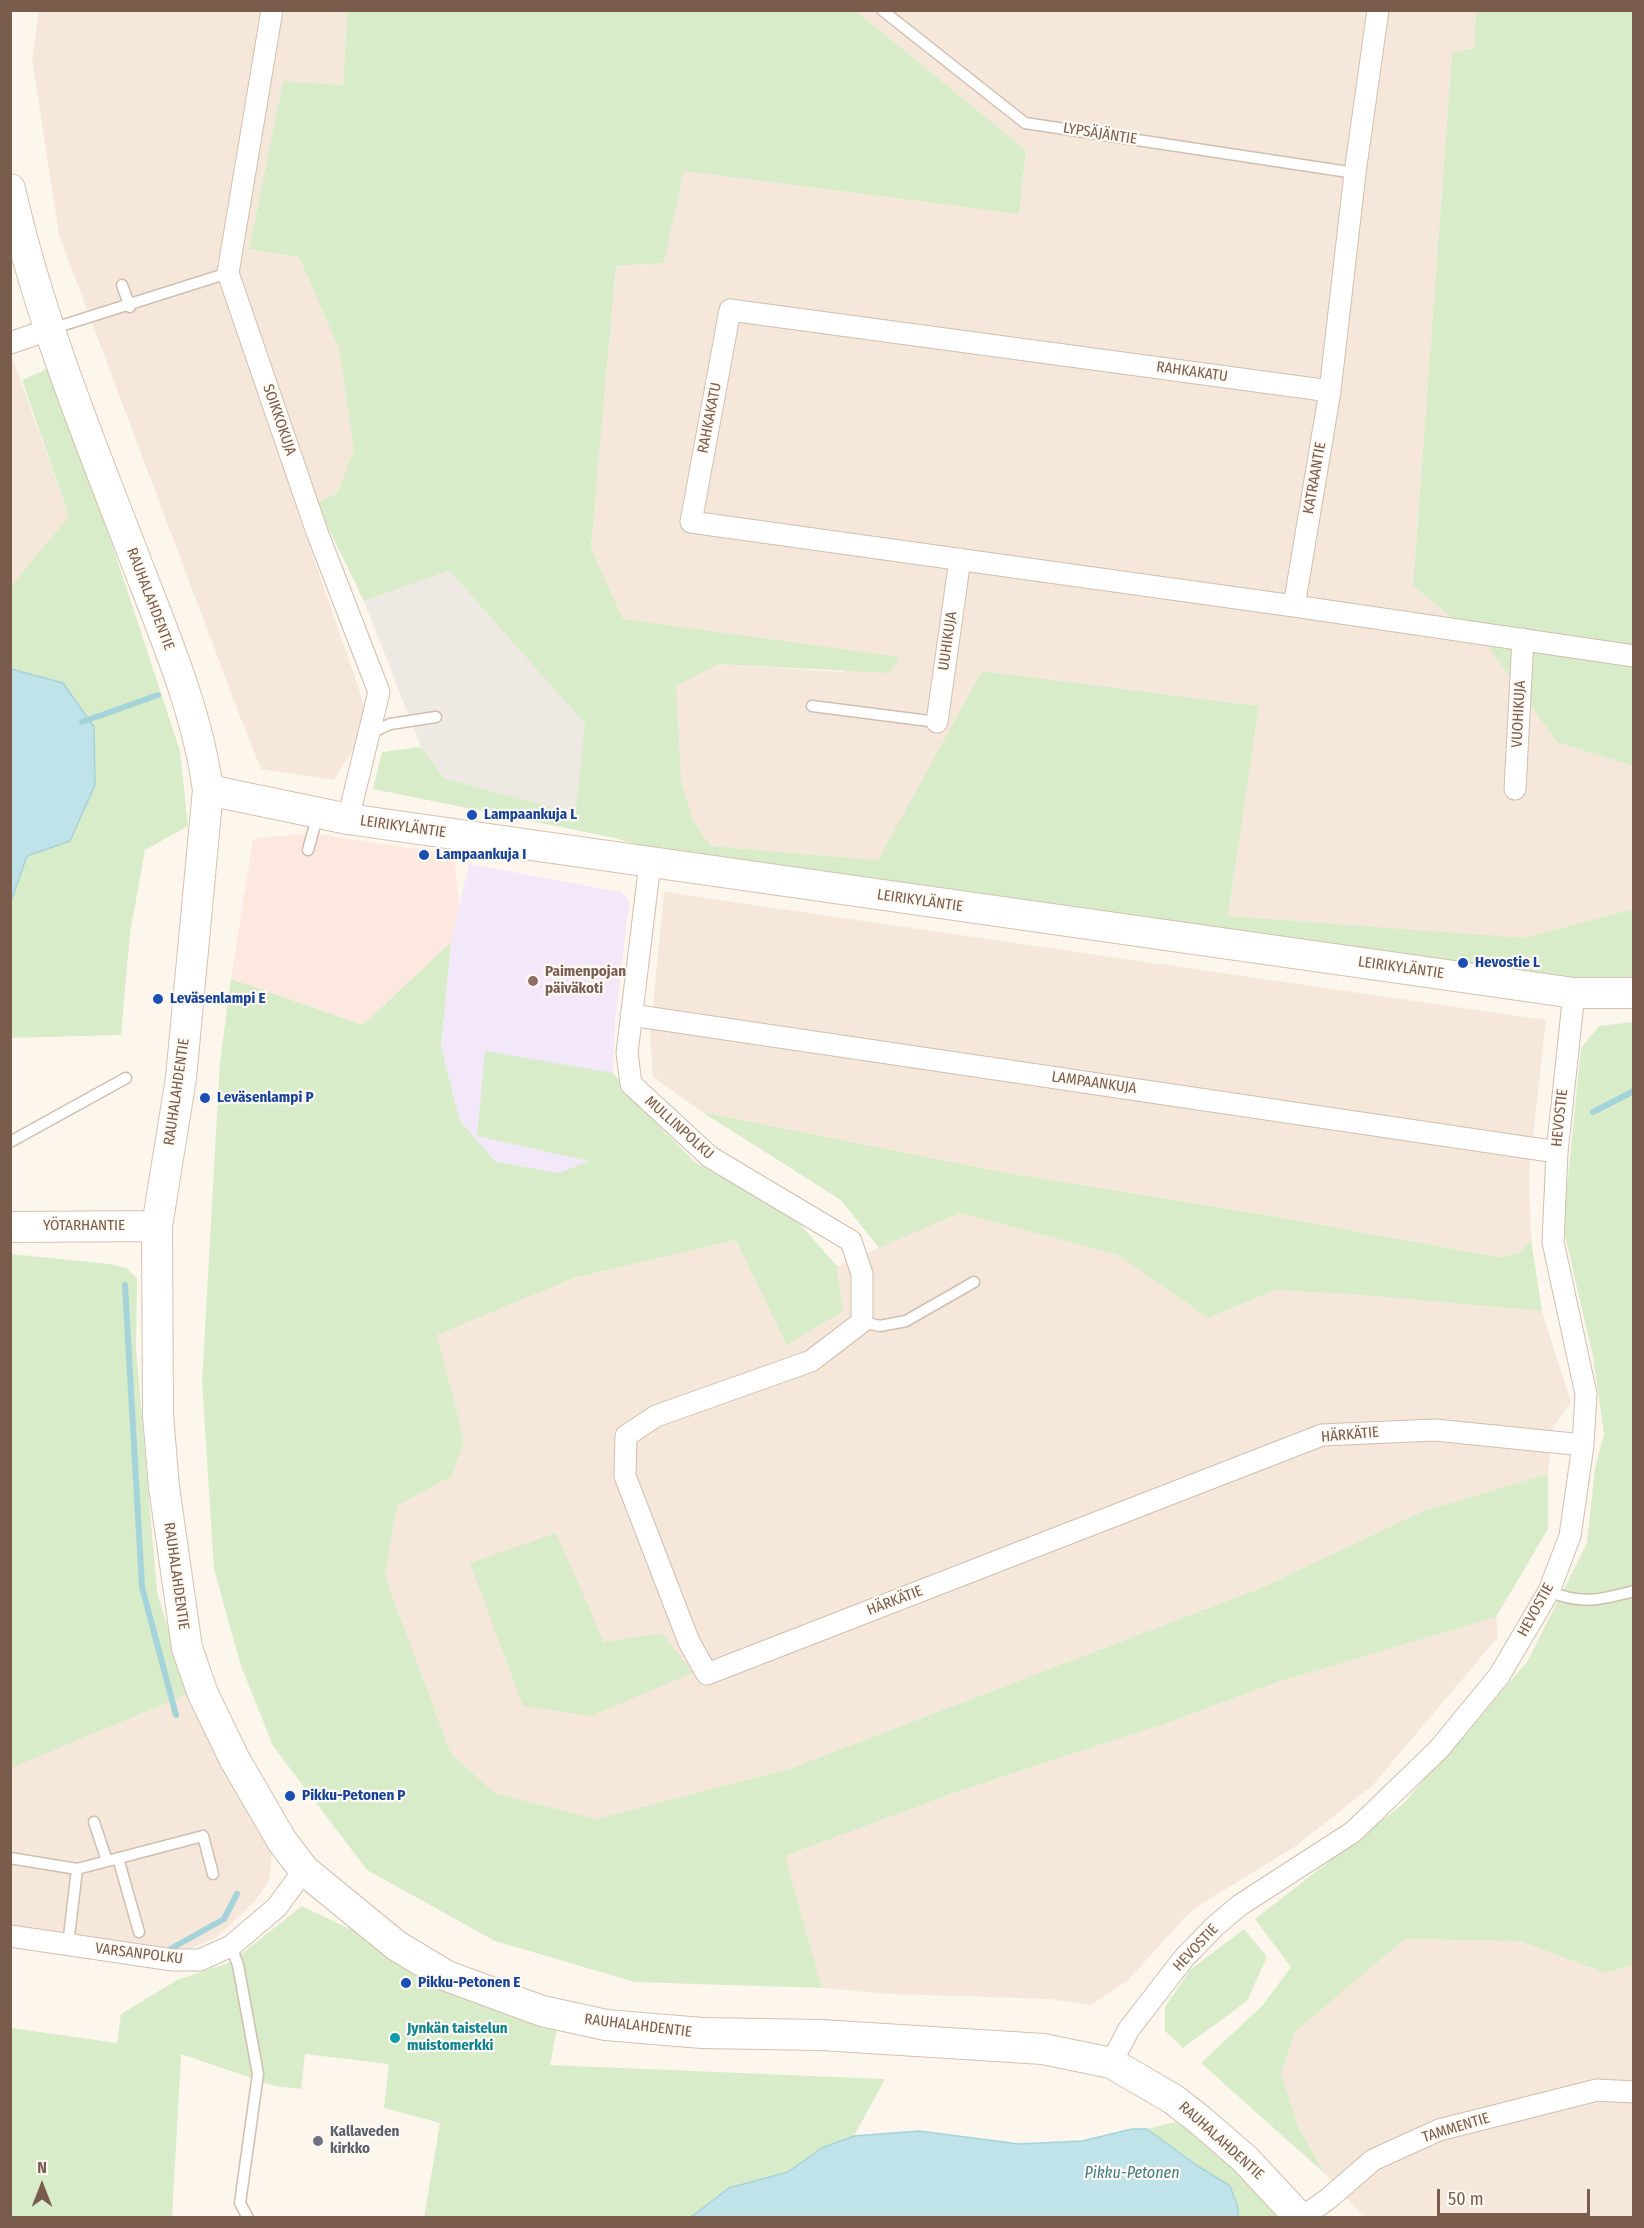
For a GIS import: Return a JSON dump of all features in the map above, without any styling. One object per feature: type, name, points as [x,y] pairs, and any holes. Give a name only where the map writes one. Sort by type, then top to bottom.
[{"type":"main road","name":"RAUHALAHDENTIE","points":[[10,189],[36,294],[178,671],[204,756],[208,790],[181,1078],[157,1226],[158,1415],[165,1498],[187,1648],[203,1694],[235,1760],[282,1841],[304,1870],[398,1946],[447,1976],[542,2011],[606,2025],[702,2033],[821,2036],[1043,2049],[1111,2063],[1173,2099],[1200,2120],[1245,2159],[1301,2217]]},
{"type":"main road","name":"LEIRIKYLÄNTIE","points":[[208,790],[348,819],[650,863],[1574,993],[1634,993]]},
{"type":"main road","name":"YÖTARHANTIE","points":[[10,1227],[157,1226]]},
{"type":"street","name":"SOIKKOKUJA","points":[[272,10],[228,273],[317,532],[379,692],[348,819]]},
{"type":"street","name":"KATRAANTIE","points":[[1294,606],[1330,391],[1355,173],[1378,10]]},
{"type":"street","name":"RAHKAKATU","points":[[1294,606],[691,522],[730,310],[1330,391]]},
{"type":"street","points":[[10,343],[51,329]]},
{"type":"street","name":"UUHIKUJA","points":[[937,722],[960,559]]},
{"type":"street","points":[[1294,606],[1634,656]]},
{"type":"street","name":"VUOHIKUJA","points":[[1515,789],[1523,639]]},
{"type":"street","name":"MULLINPOLKU","points":[[650,863],[627,1053],[631,1084],[710,1157],[850,1242],[862,1274],[862,1322]]},
{"type":"street","name":"HEVOSTIE","points":[[1111,2063],[1129,2029],[1184,1958],[1214,1927],[1240,1905],[1353,1832],[1439,1749],[1499,1676],[1549,1591],[1570,1536],[1584,1444],[1586,1394],[1553,1242],[1557,1152],[1574,993]]},
{"type":"street","name":"LAMPAANKUJA","points":[[631,1015],[1557,1152]]},
{"type":"street","name":"HÄRKÄTIE","points":[[862,1322],[811,1361],[656,1416],[626,1436],[625,1476],[689,1642],[707,1674],[1322,1435],[1435,1430],[1584,1444]]},
{"type":"street","name":"VARSANPOLKU","points":[[10,1936],[173,1960],[200,1960],[231,1946],[277,1907],[304,1870]]},
{"type":"street","name":"TAMMENTIE","points":[[1301,2217],[1328,2199],[1373,2160],[1439,2130],[1597,2090],[1634,2092]]},
{"type":"lane","name":"LYPSÄJÄNTIE","points":[[882,10],[1025,123],[1355,173]]},
{"type":"lane","points":[[51,329],[228,273]]},
{"type":"lane","points":[[122,285],[129,306]]},
{"type":"lane","points":[[812,706],[937,722]]},
{"type":"lane","points":[[369,734],[390,724],[436,717]]},
{"type":"lane","points":[[308,850],[318,814]]},
{"type":"lane","points":[[10,1142],[126,1077]]},
{"type":"lane","points":[[862,1322],[880,1326],[906,1321],[974,1282]]},
{"type":"lane","points":[[1549,1591],[1570,1601],[1601,1600],[1634,1592]]},
{"type":"lane","points":[[94,1822],[107,1861]]},
{"type":"lane","points":[[10,1858],[77,1869],[202,1836],[213,1874]]},
{"type":"lane","points":[[118,1858],[139,1932]]},
{"type":"lane","points":[[68,1945],[77,1869]]},
{"type":"lane","points":[[231,1946],[238,1965],[258,2074],[240,2203],[248,2217]]},
{"type":"shaded area","points":[[39,11],[347,11],[343,85],[283,81],[249,249],[299,257],[339,349],[354,450],[337,493],[298,513],[358,686],[369,725],[334,780],[261,769],[239,714],[59,235],[32,59]]},
{"type":"shaded area","points":[[856,11],[1476,11],[1474,48],[1452,53],[1413,586],[1489,647],[1557,742],[1633,766],[1633,909],[1524,939],[1228,916],[1259,706],[983,671],[878,860],[711,846],[693,821],[681,779],[675,686],[719,664],[842,672],[900,658],[623,619],[591,548],[616,266],[664,263],[684,171],[1019,214],[1026,150]]},
{"type":"shaded area","points":[[10,351],[69,516],[11,586],[10,586]]},
{"type":"shaded area","points":[[449,569],[585,724],[576,815],[444,778],[421,747],[364,601]]},
{"type":"shaded area","points":[[309,833],[454,855],[460,911],[451,942],[363,1025],[231,979],[253,839]]},
{"type":"shaded area","name":"Paimenpojan päiväkoti","points":[[469,864],[620,892],[627,897],[629,904],[615,1021],[613,1073],[590,1161],[559,1173],[496,1162],[460,1121],[441,1047],[451,942]]},
{"type":"shaded area","points":[[664,892],[1546,1020],[1529,1173],[1531,1240],[1519,1253],[1498,1257],[1267,1215],[1007,1173],[702,1112],[653,1077],[650,1037]]},
{"type":"shaded area","points":[[960,1213],[1118,1255],[1208,1318],[1276,1290],[1542,1311],[1571,1403],[1553,1427],[1548,1474],[1423,1511],[1263,1587],[789,1769],[596,1819],[495,1793],[451,1754],[385,1576],[397,1506],[452,1476],[464,1442],[436,1335],[574,1278],[736,1240],[843,1311],[837,1266]]},
{"type":"shaded area","points":[[1496,1617],[1498,1637],[1372,1786],[1296,1846],[1192,1910],[1128,1980],[1091,2005],[1049,1999],[892,1994],[822,1988],[785,1856],[959,1791],[1167,1723],[1278,1682]]},
{"type":"shaded area","points":[[188,1694],[257,1820],[272,1854],[269,1881],[256,1900],[216,1938],[171,1956],[11,1931],[10,1768]]},
{"type":"shaded area","points":[[1405,1939],[1519,1941],[1606,1973],[1633,1965],[1633,2217],[1364,2217],[1324,2173],[1298,2126],[1281,2073],[1296,2031]]},
{"type":"green space","points":[[347,11],[856,11],[1026,150],[1019,214],[684,171],[664,263],[616,266],[591,548],[623,619],[900,657],[890,673],[719,664],[676,686],[681,779],[693,821],[711,846],[878,860],[982,671],[1259,706],[1228,916],[1524,938],[1633,909],[1633,982],[1576,987],[659,851],[615,838],[373,789],[382,752],[421,747],[444,778],[575,814],[585,724],[449,570],[364,601],[316,503],[337,493],[354,450],[339,349],[299,257],[249,249],[283,81],[343,85]]},
{"type":"green space","points":[[1476,11],[1633,11],[1633,766],[1557,742],[1489,648],[1413,586],[1452,53],[1474,48]]},
{"type":"green space","points":[[47,369],[110,538],[180,751],[188,826],[145,850],[130,933],[121,1035],[11,1038],[10,901],[27,856],[70,841],[63,683],[11,669],[11,586],[69,516],[22,380]]},
{"type":"green space","points":[[451,942],[441,1047],[460,1121],[496,1162],[559,1173],[589,1161],[477,1136],[485,1051],[613,1073],[661,1128],[695,1162],[797,1221],[837,1266],[843,1311],[787,1345],[736,1240],[574,1278],[437,1335],[464,1441],[452,1476],[397,1506],[385,1576],[451,1754],[495,1793],[596,1819],[789,1769],[1263,1587],[1423,1511],[1548,1474],[1548,1529],[1496,1617],[1278,1682],[1167,1723],[959,1791],[785,1856],[822,1988],[635,1982],[495,1941],[367,1870],[273,1746],[241,1666],[214,1569],[202,1382],[220,1062],[231,979],[363,1025]]},
{"type":"green space","points":[[1633,1022],[1633,1965],[1606,1973],[1519,1941],[1405,1939],[1296,2031],[1281,2073],[1298,2126],[1324,2173],[1201,2063],[1262,2006],[1291,1967],[1255,1919],[1403,1804],[1527,1662],[1587,1543],[1595,1468],[1604,1434],[1593,1357],[1563,1227],[1581,1048],[1599,1026]]},
{"type":"green space","points":[[702,1112],[1007,1173],[1267,1215],[1498,1257],[1519,1253],[1531,1240],[1542,1311],[1276,1290],[1208,1318],[1118,1255],[960,1213],[879,1248],[841,1200]]},
{"type":"green space","points":[[11,1254],[109,1264],[126,1268],[137,1278],[136,1348],[157,1592],[188,1694],[11,1768]]},
{"type":"green space","points":[[556,1533],[604,1642],[662,1633],[693,1673],[591,1716],[523,1706],[470,1563]]},
{"type":"green space","points":[[302,1906],[557,2028],[550,2065],[885,2079],[854,2136],[822,2148],[788,2172],[729,2188],[691,2217],[424,2218],[440,2123],[384,2108],[389,2064],[305,2054],[301,2089],[275,2086],[181,2054],[172,2217],[11,2218],[11,2028],[117,2043],[121,2014],[177,1980],[231,1962]]},
{"type":"green space","points":[[1244,1929],[1267,1957],[1247,2001],[1183,2048],[1165,2031],[1165,2007],[1190,1970]]},
{"type":"green space","points":[[1175,2122],[1219,2153],[1282,2217],[1238,2217],[1238,2208],[1196,2165],[1147,2129]]},
{"type":"water","points":[[11,669],[63,683],[94,727],[95,785],[70,841],[27,856],[11,901]]},
{"type":"water","name":"Pikku-Petonen","points":[[1132,2129],[1147,2129],[1196,2165],[1230,2186],[1238,2208],[1238,2217],[691,2217],[729,2188],[788,2172],[822,2148],[854,2136],[919,2131],[1019,2144],[1082,2141]]},
{"type":"waterway","points":[[82,722],[158,695]]},
{"type":"waterway","points":[[1593,1112],[1634,1091]]},
{"type":"waterway","points":[[125,1285],[142,1587],[176,1715]]},
{"type":"waterway","points":[[165,1952],[224,1919],[237,1894]]},
{"type":"place","name":"Lampaankuja L","points":[[472,815]]},
{"type":"place","name":"Lampaankuja I","points":[[424,855]]},
{"type":"place","name":"Hevostie L","points":[[1463,963]]},
{"type":"place","name":"Paimenpojan päiväkoti","points":[[533,981]]},
{"type":"place","name":"Leväsenlampi E","points":[[158,999]]},
{"type":"place","name":"Leväsenlampi P","points":[[205,1098]]},
{"type":"place","name":"Pikku-Petonen P","points":[[290,1796]]},
{"type":"place","name":"Pikku-Petonen E","points":[[406,1983]]},
{"type":"place","name":"Jynkän taistelun muistomerkki","points":[[395,2038]]},
{"type":"place","name":"Kallaveden kirkko","points":[[318,2141]]}]
